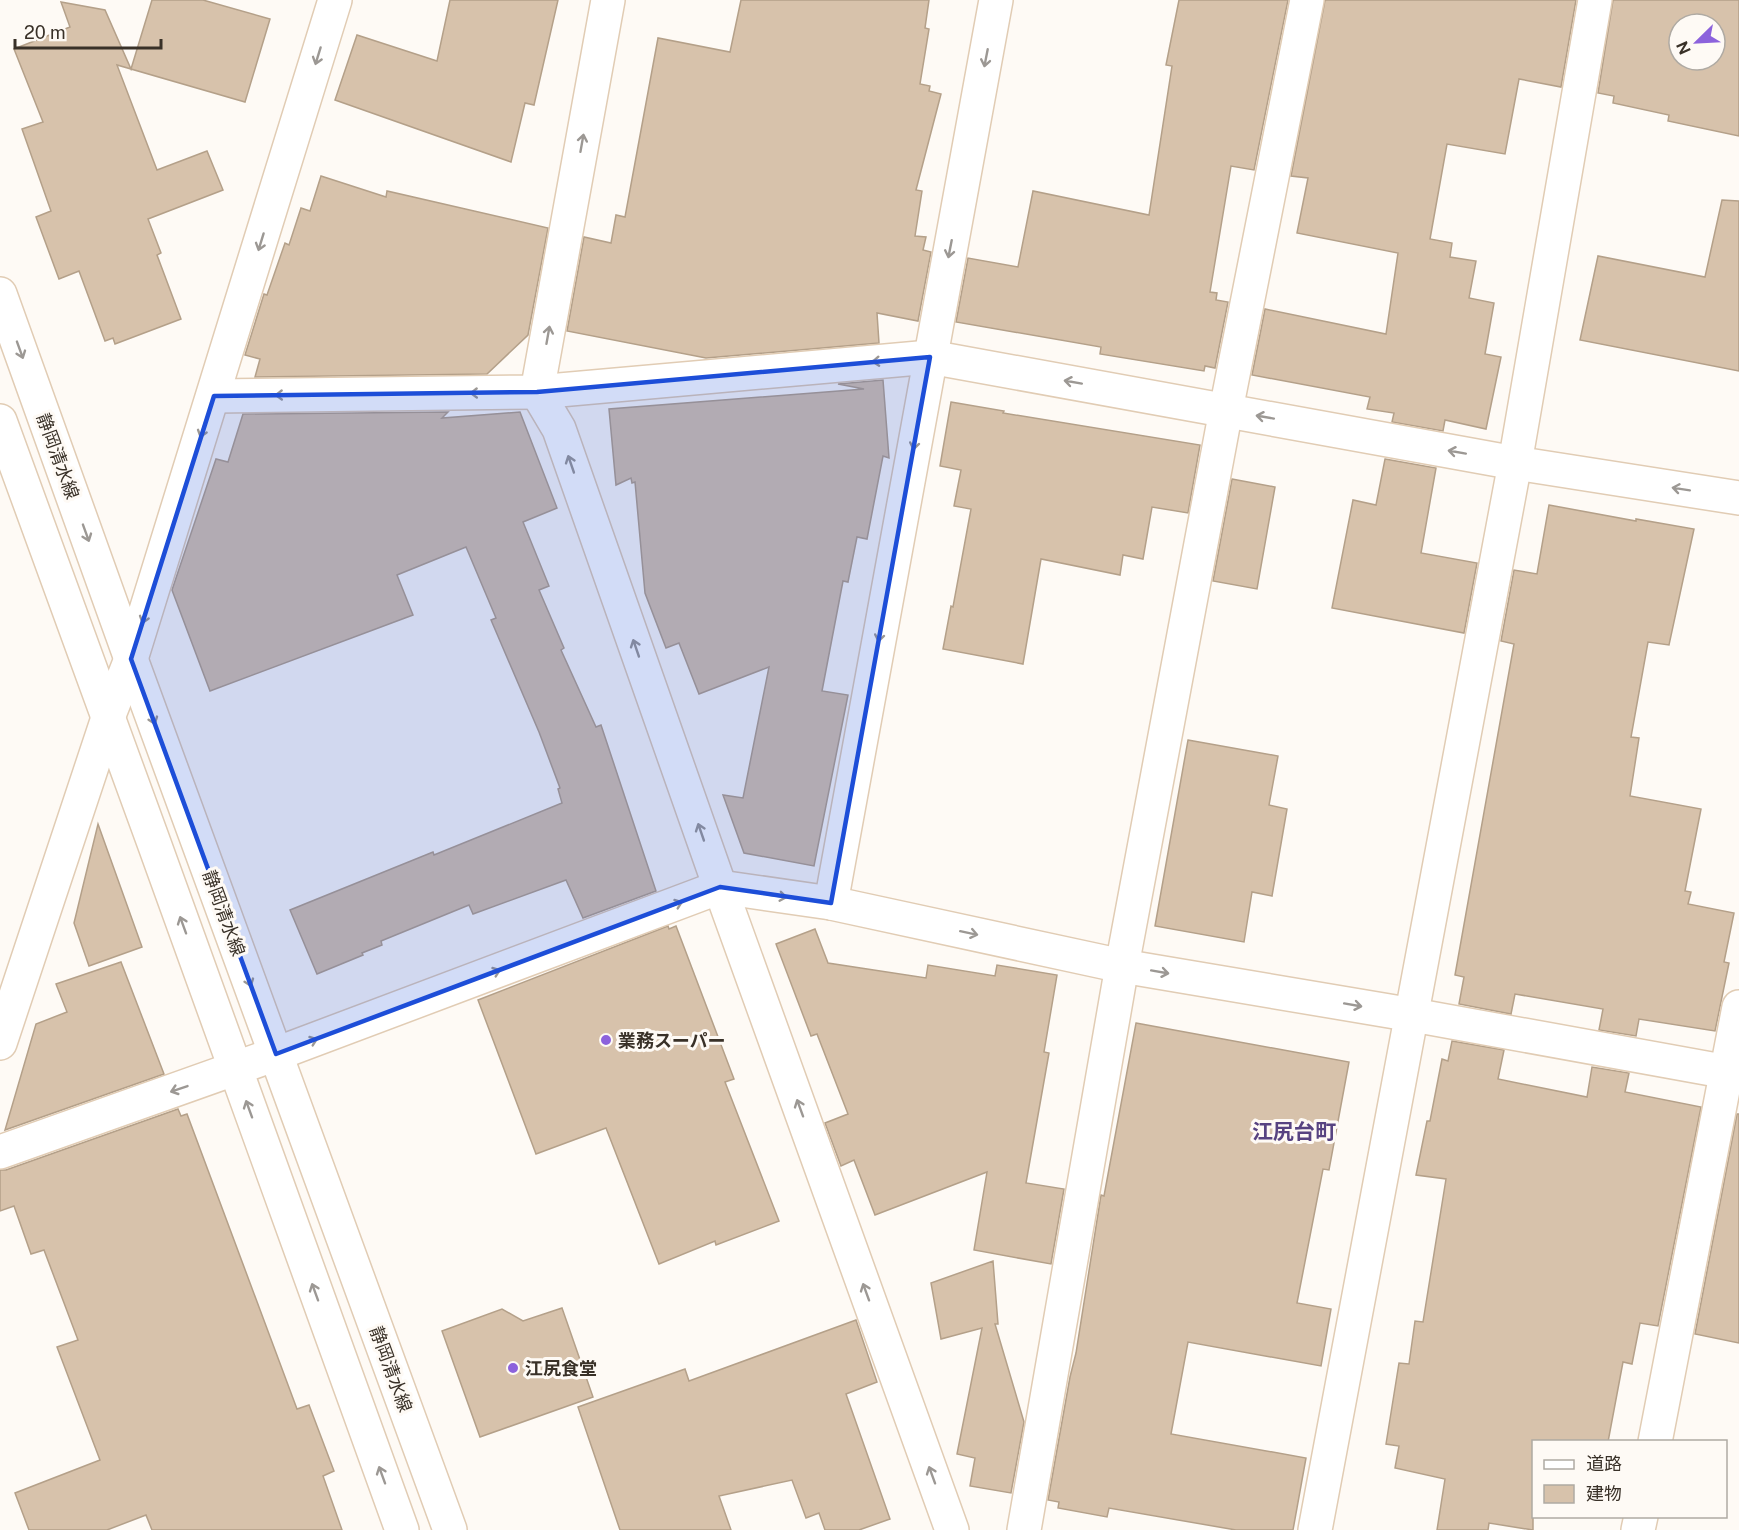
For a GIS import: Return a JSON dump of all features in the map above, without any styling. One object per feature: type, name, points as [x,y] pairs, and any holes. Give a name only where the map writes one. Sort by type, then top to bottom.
[{"type":"street","points":[[0,1043],[109,715],[131,659],[335,0]]},
{"type":"street","points":[[608,0],[537,393],[559,429],[720,887],[952,1530]]},
{"type":"street","points":[[831,903],[996,0]]},
{"type":"street","points":[[1024,1530],[1122,966],[1226,410],[1308,0]]},
{"type":"street","points":[[1315,1530],[1515,463],[1595,0]]},
{"type":"street","name":"静岡清水線","points":[[0,294],[450,1530]]},
{"type":"street","points":[[214,396],[537,393],[930,357],[1515,463],[1739,498]]},
{"type":"street","points":[[0,421],[109,715],[234,1069],[402,1530]]},
{"type":"street","points":[[0,1152],[276,1054],[720,887],[831,903],[1122,966],[1413,1015],[1733,1073]]},
{"type":"street","points":[[1655,1440],[1733,1073],[1739,1007]]},
{"type":"highlighted area","points":[[930,357],[831,903],[720,887],[276,1054],[131,659],[214,396],[537,392]]},
{"type":"building","points":[[152,0],[203,0],[270,19],[245,102],[117,65],[157,170],[207,151],[223,190],[148,219],[161,253],[157,255],[181,319],[115,344],[113,338],[105,341],[79,271],[59,279],[36,217],[51,211],[22,129],[43,122],[14,49],[70,27],[61,2],[105,10],[131,69]]},
{"type":"building","points":[[450,0],[558,0],[534,105],[525,103],[511,162],[335,100],[357,35],[437,61]]},
{"type":"building","points":[[741,0],[929,0],[925,28],[929,29],[920,84],[930,86],[929,91],[941,94],[916,190],[922,191],[915,236],[926,237],[923,250],[931,252],[918,321],[877,313],[879,343],[706,358],[567,331],[584,237],[611,243],[616,215],[625,217],[658,38],[730,52]]},
{"type":"building","points":[[1179,0],[1288,0],[1254,170],[1231,166],[1210,292],[1217,293],[1216,300],[1228,302],[1215,368],[1205,366],[1204,371],[1100,354],[1101,347],[956,322],[968,258],[1018,267],[1033,191],[1149,215],[1172,66],[1166,65]]},
{"type":"building","points":[[1325,0],[1576,0],[1561,87],[1519,79],[1505,154],[1447,144],[1430,239],[1452,243],[1450,257],[1476,261],[1469,298],[1494,303],[1485,354],[1501,357],[1486,429],[1445,420],[1443,431],[1392,422],[1394,413],[1367,409],[1370,397],[1252,375],[1265,309],[1386,334],[1398,253],[1297,233],[1308,178],[1291,176]]},
{"type":"building","points":[[1613,0],[1739,0],[1739,136],[1668,121],[1669,115],[1613,103],[1614,96],[1598,93]]},
{"type":"building","points":[[321,176],[386,197],[387,191],[548,228],[528,335],[487,374],[255,377],[260,359],[245,355],[264,294],[267,295],[285,243],[289,245],[301,208],[310,211]]},
{"type":"building","points":[[1722,200],[1739,201],[1739,371],[1580,340],[1598,256],[1705,277]]},
{"type":"building","points":[[883,380],[889,458],[883,456],[867,539],[857,537],[848,582],[843,581],[822,691],[848,695],[814,866],[744,853],[723,795],[743,798],[769,667],[699,694],[679,643],[666,648],[645,593],[635,482],[632,483],[631,478],[616,485],[609,409],[864,389],[838,384]]},
{"type":"building","points":[[951,402],[1004,411],[1003,413],[1200,445],[1188,513],[1152,507],[1143,559],[1123,555],[1120,575],[1041,559],[1023,664],[943,649],[971,509],[954,506],[961,470],[940,466]]},
{"type":"building","points":[[448,412],[442,418],[520,412],[557,508],[523,522],[549,586],[539,590],[564,648],[561,650],[596,727],[601,725],[656,891],[583,918],[566,880],[473,914],[469,905],[381,941],[382,945],[362,953],[363,955],[317,974],[290,910],[562,803],[558,789],[560,788],[539,732],[491,620],[496,618],[466,547],[397,575],[413,615],[210,691],[172,590],[216,459],[228,462],[243,414]]},
{"type":"building","points":[[1385,459],[1436,468],[1421,553],[1477,563],[1464,633],[1332,608],[1353,500],[1376,505]]},
{"type":"building","points":[[1232,479],[1275,487],[1257,589],[1213,581]]},
{"type":"building","points":[[1549,505],[1694,529],[1669,645],[1648,642],[1631,737],[1639,738],[1630,796],[1701,809],[1685,891],[1691,892],[1688,904],[1734,913],[1724,962],[1729,963],[1715,1031],[1639,1019],[1636,1036],[1599,1030],[1603,1009],[1515,994],[1511,1014],[1459,1004],[1464,977],[1455,975],[1514,644],[1501,641],[1514,570],[1537,574]]},
{"type":"building","points":[[1188,740],[1278,756],[1269,805],[1287,809],[1272,896],[1252,892],[1244,942],[1155,926]]},
{"type":"building","points":[[98,824],[142,947],[89,966],[74,923]]},
{"type":"building","name":"業務スーパー","points":[[668,926],[669,929],[676,926],[734,1079],[725,1082],[779,1221],[716,1245],[715,1241],[659,1264],[606,1128],[536,1154],[478,1000]]},
{"type":"building","points":[[815,929],[828,963],[926,978],[928,965],[995,976],[997,965],[1057,975],[1044,1052],[1049,1053],[1026,1183],[1064,1189],[1051,1264],[974,1250],[987,1172],[875,1215],[854,1160],[841,1166],[825,1123],[848,1114],[817,1034],[811,1036],[776,944]]},
{"type":"building","points":[[121,962],[164,1074],[5,1130],[36,1024],[67,1012],[56,984]]},
{"type":"building","points":[[1136,1023],[1349,1062],[1329,1170],[1323,1169],[1297,1303],[1331,1309],[1321,1366],[1188,1342],[1171,1434],[1306,1458],[1293,1530],[1236,1530],[1109,1508],[1107,1517],[1058,1508],[1059,1502],[1048,1500],[1076,1353],[1101,1195],[1104,1196]]},
{"type":"building","points":[[1452,1041],[1504,1050],[1498,1079],[1587,1097],[1592,1067],[1629,1073],[1625,1092],[1701,1107],[1658,1326],[1640,1323],[1632,1364],[1623,1362],[1608,1440],[1532,1440],[1533,1530],[1489,1523],[1488,1530],[1437,1530],[1445,1479],[1395,1468],[1399,1446],[1386,1444],[1399,1363],[1409,1364],[1415,1321],[1423,1322],[1446,1179],[1416,1175],[1427,1121],[1430,1121],[1442,1059],[1448,1061]]},
{"type":"building","points":[[178,1109],[181,1116],[187,1114],[297,1409],[309,1405],[334,1471],[323,1476],[342,1530],[152,1530],[146,1515],[107,1530],[29,1530],[15,1493],[100,1460],[57,1347],[78,1340],[44,1250],[31,1254],[14,1206],[0,1211],[0,1170],[6,1170]]},
{"type":"building","points":[[1737,1114],[1739,1114],[1739,1343],[1695,1334]]},
{"type":"building","points":[[993,1261],[998,1324],[995,1324],[1024,1422],[1011,1493],[970,1486],[975,1458],[957,1454],[982,1328],[941,1339],[931,1283]]},
{"type":"building","points":[[562,1308],[593,1397],[480,1437],[442,1331],[502,1309],[523,1321]]},
{"type":"building","points":[[856,1320],[877,1382],[846,1394],[890,1519],[859,1530],[825,1530],[819,1513],[806,1518],[792,1480],[719,1496],[731,1530],[620,1530],[578,1407],[685,1369],[689,1381]]},
{"type":"place","name":"業務スーパー","points":[[606,1040]]},
{"type":"place","name":"江尻食堂","points":[[513,1368]]},
{"type":"district","name":"江尻台町","points":[[1294,1131]]}]
